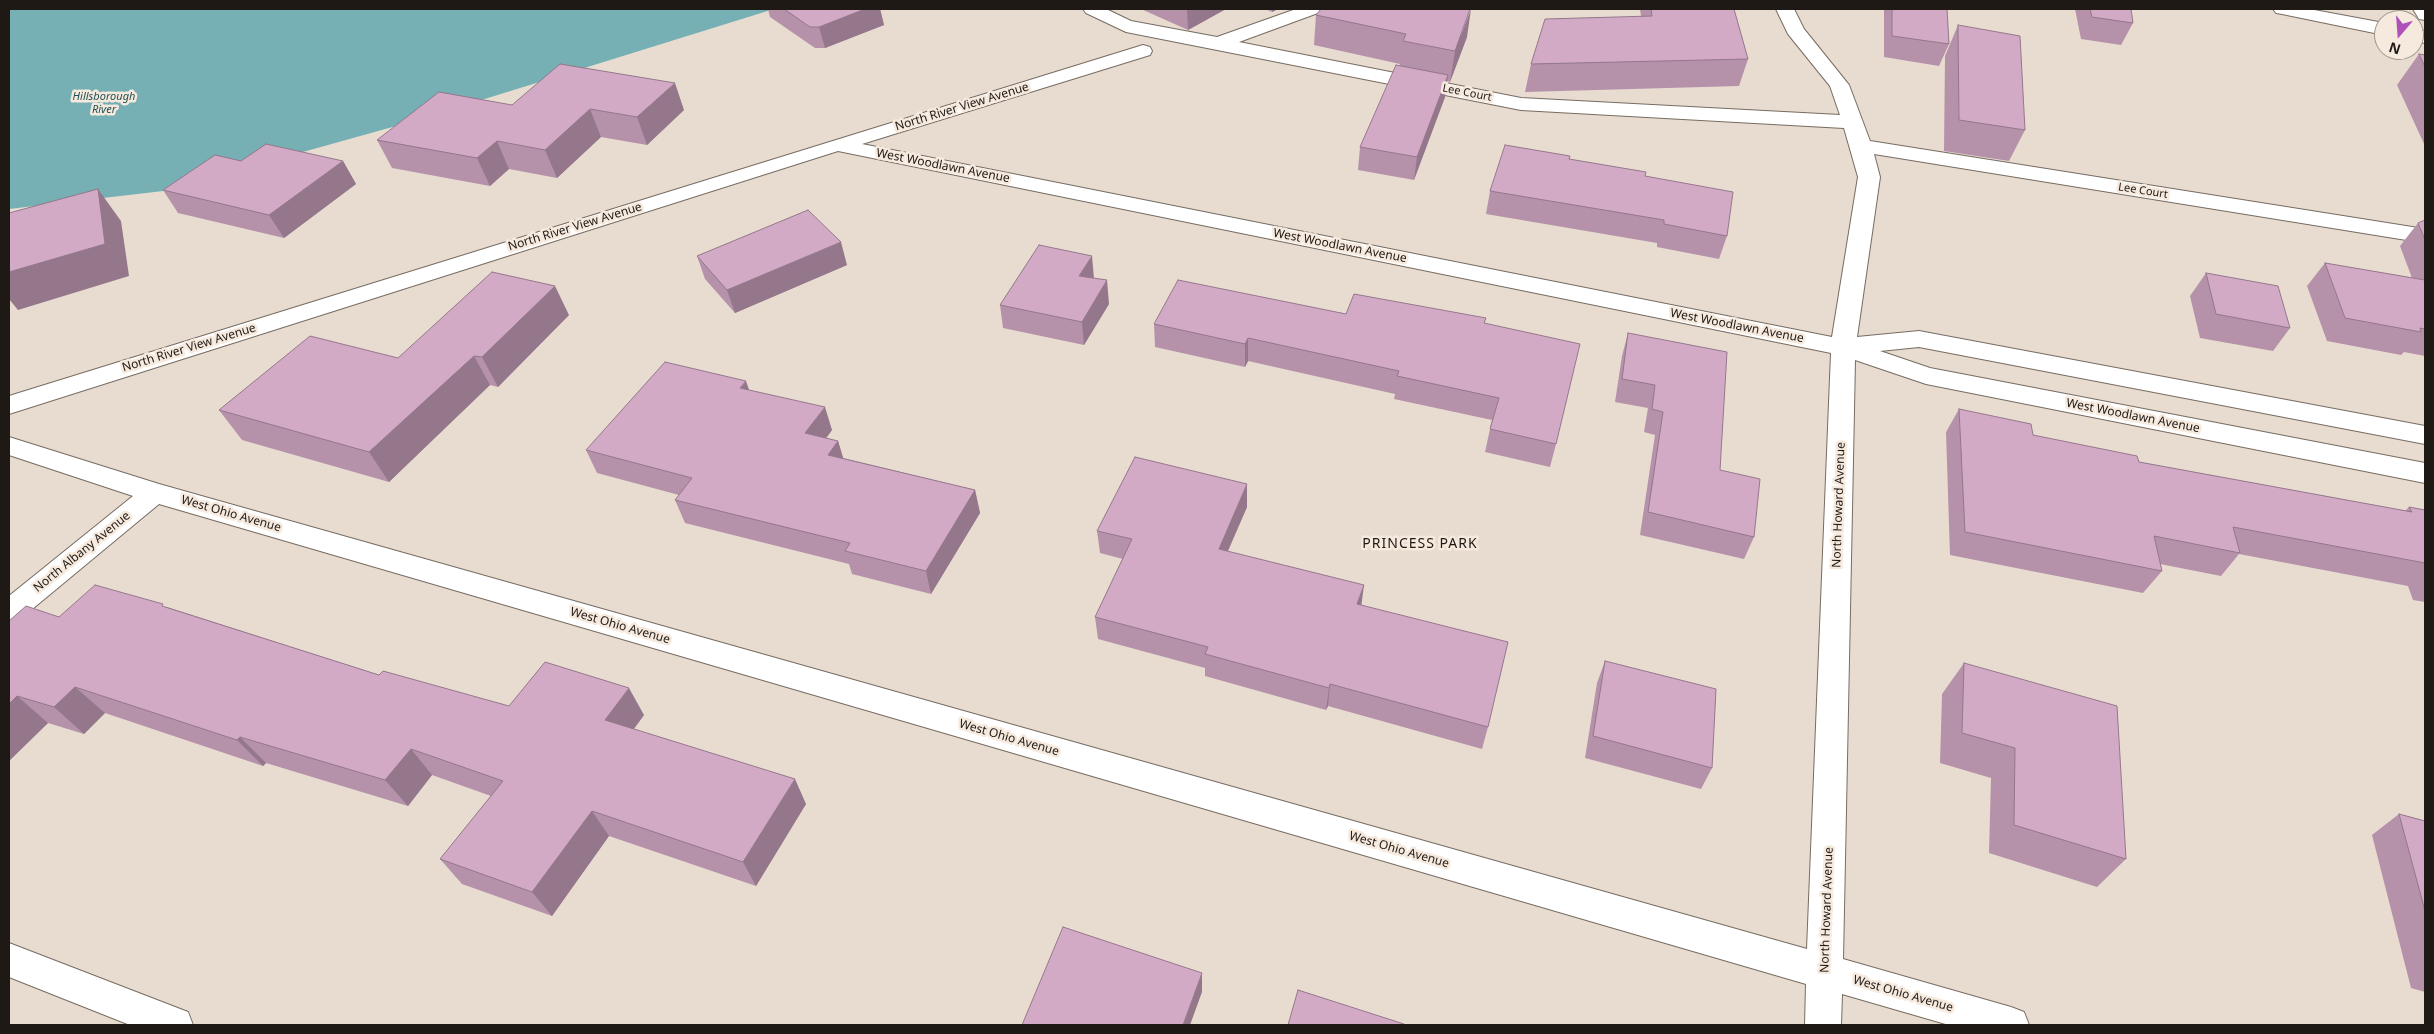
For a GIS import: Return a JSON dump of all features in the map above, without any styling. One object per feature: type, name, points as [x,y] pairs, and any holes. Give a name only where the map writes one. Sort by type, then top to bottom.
[{"type":"street","name":"Lee Court","points":[[1092,9],[1126,26],[1521,104],[1852,122]]},
{"type":"street","points":[[1218,43],[1312,9]]},
{"type":"street","name":"North Howard Avenue","points":[[1785,9],[1795,30],[1838,85],[1861,146],[1869,177],[1843,347],[1823,1025]]},
{"type":"street","points":[[2282,9],[2374,27]]},
{"type":"street","points":[[2422,9],[2425,15]]},
{"type":"street","name":"North River View Avenue","points":[[9,405],[1143,51]]},
{"type":"street","name":"West Woodlawn Avenue","points":[[837,145],[1843,347],[1926,376],[2425,472]]},
{"type":"street","name":"Lee Court","points":[[1861,146],[2425,236]]},
{"type":"street","name":"West Woodlawn Avenue","points":[[1843,347],[1919,339],[2425,435]]},
{"type":"street","name":"West Ohio Avenue","points":[[9,446],[155,493],[2011,1025]]},
{"type":"street","name":"North Albany Avenue","points":[[9,612],[155,493]]},
{"type":"street","points":[[9,960],[175,1025]]},
{"type":"water","name":"Hillsborough River","points":[[9,9],[774,9],[414,121],[163,191],[9,209]]},
{"type":"building","points":[[784,9],[865,9],[819,27],[810,27]]},
{"type":"building","points":[[1321,9],[1470,9],[1455,51],[1403,41],[1406,34],[1316,15]]},
{"type":"building","points":[[1651,9],[1734,9],[1748,59],[1531,64],[1545,19],[1652,16]]},
{"type":"building","points":[[1892,9],[1947,9],[1949,44],[1892,36]]},
{"type":"building","points":[[2090,9],[2131,9],[2133,23],[2092,17]]},
{"type":"building","points":[[1958,25],[2020,36],[2025,130],[1959,120]]},
{"type":"building","points":[[2424,55],[2425,55],[2425,67],[2422,60],[2424,60]]},
{"type":"building","points":[[560,64],[675,83],[637,117],[590,109],[545,150],[497,141],[477,158],[377,140],[439,92],[512,105]]},
{"type":"building","points":[[1396,65],[1448,75],[1417,157],[1360,147]]},
{"type":"building","points":[[266,144],[343,161],[269,215],[163,190],[215,155],[241,161]]},
{"type":"building","points":[[1505,145],[1570,156],[1569,159],[1646,172],[1645,176],[1733,192],[1727,236],[1664,224],[1664,220],[1490,191]]},
{"type":"building","points":[[98,189],[105,244],[9,272],[9,213]]},
{"type":"building","points":[[808,210],[841,242],[727,290],[697,256]]},
{"type":"building","points":[[2425,220],[2425,240],[2418,223]]},
{"type":"building","points":[[1039,245],[1092,256],[1079,276],[1107,280],[1082,322],[1000,305]]},
{"type":"building","points":[[2325,263],[2425,280],[2425,329],[2420,328],[2421,332],[2345,318]]},
{"type":"building","points":[[492,272],[555,286],[482,357],[474,356],[369,452],[219,410],[310,336],[398,358]]},
{"type":"building","points":[[2206,273],[2278,286],[2290,328],[2216,314]]},
{"type":"building","points":[[1178,280],[1346,314],[1354,294],[1486,318],[1484,323],[1580,344],[1556,444],[1490,429],[1499,398],[1397,376],[1399,371],[1248,338],[1245,344],[1154,324]]},
{"type":"building","points":[[1628,333],[1727,352],[1720,470],[1760,479],[1754,537],[1648,512],[1663,412],[1652,409],[1655,385],[1622,379]]},
{"type":"building","points":[[665,362],[746,381],[740,388],[825,407],[805,433],[838,441],[828,455],[975,490],[926,571],[845,551],[850,543],[675,500],[692,478],[586,450]]},
{"type":"building","points":[[1959,409],[2031,424],[2033,435],[2137,456],[2139,462],[2412,512],[2409,507],[2425,510],[2425,563],[2233,527],[2240,553],[2154,536],[2162,571],[1965,532]]},
{"type":"building","points":[[1135,457],[1247,484],[1219,549],[1364,585],[1357,604],[1508,642],[1488,727],[1330,684],[1329,688],[1205,654],[1208,647],[1095,617],[1132,539],[1097,531]]},
{"type":"building","points":[[95,585],[163,604],[162,606],[379,675],[383,671],[509,706],[545,662],[629,688],[605,720],[795,779],[743,862],[592,811],[532,892],[440,859],[503,781],[411,749],[385,780],[240,737],[237,740],[75,687],[54,707],[17,696],[9,704],[9,621],[26,606],[59,617]]},
{"type":"building","points":[[1605,661],[1716,689],[1712,768],[1593,736]]},
{"type":"building","points":[[1964,663],[2117,706],[2126,859],[2014,825],[2015,748],[1962,733]]},
{"type":"building","points":[[2399,814],[2425,821],[2425,911]]},
{"type":"building","points":[[1063,927],[1202,973],[1183,1025],[1022,1025]]},
{"type":"building","points":[[1298,990],[1404,1024],[1404,1025],[1288,1025]]},
{"type":"district","name":"PRINCESS PARK","points":[[1420,544]]}]
